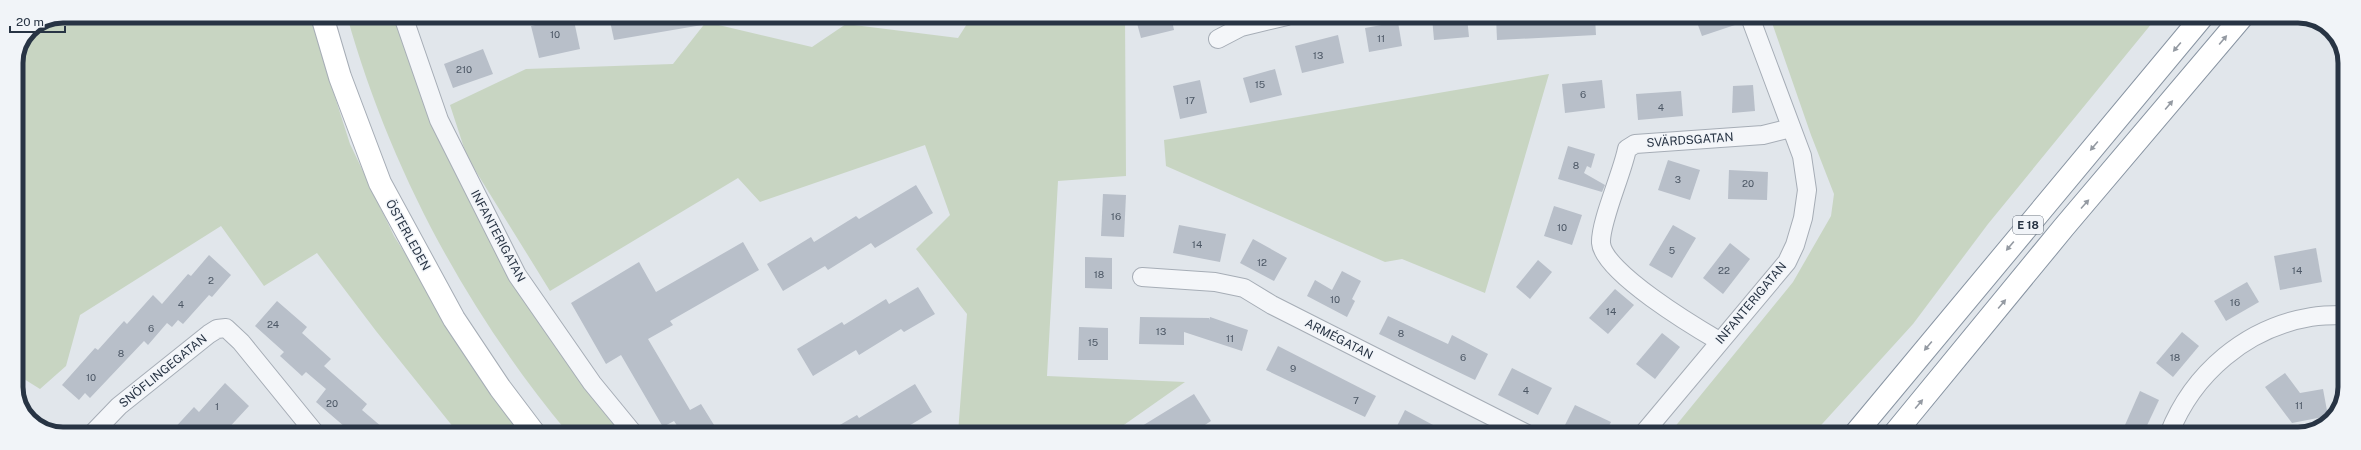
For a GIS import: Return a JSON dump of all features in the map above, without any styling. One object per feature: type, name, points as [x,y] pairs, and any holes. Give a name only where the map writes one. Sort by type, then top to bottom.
[{"type":"main road","name":"ÖSTERLEDEN","points":[[324,23],[340,77],[380,183],[454,319],[500,388],[529,427]]},
{"type":"main road","name":"E 18","points":[[1861,427],[2197,23]]},
{"type":"main road","name":"E 18","points":[[1900,427],[2064,227],[2237,23]]},
{"type":"street","name":"INFANTERIGATAN","points":[[405,23],[438,120],[517,275],[592,383],[628,427]]},
{"type":"street","points":[[1218,39],[1241,27],[1258,23]]},
{"type":"street","name":"INFANTERIGATAN","points":[[1649,427],[1719,341],[1787,262],[1795,245],[1803,218],[1807,190],[1802,156],[1752,23]]},
{"type":"street","name":"SVÄRDSGATAN","points":[[1719,341],[1677,317],[1644,292],[1607,256],[1601,244],[1605,223],[1627,149],[1635,144],[1763,135],[1791,128]]},
{"type":"street","name":"ARMÉGATAN","points":[[1142,277],[1215,282],[1244,288],[1272,305],[1513,427]]},
{"type":"street","points":[[2172,427],[2178,412],[2193,387],[2221,359],[2242,343],[2290,322],[2312,316],[2338,314]]},
{"type":"street","name":"SNÖFLINGEGATAN","points":[[99,427],[119,406],[217,329],[226,328],[234,334],[310,427]]},
{"type":"green space","points":[[63,23],[314,23],[320,50],[350,144],[394,236],[468,353],[520,427],[453,427],[376,331],[317,253],[264,286],[221,226],[80,315],[66,366],[40,389],[23,378],[23,63],[26,48],[30,41],[41,30],[48,26]]},
{"type":"green space","points":[[349,23],[399,23],[429,111],[452,166],[489,236],[583,385],[616,427],[563,427],[531,387],[465,288],[436,236],[409,183],[385,129]]},
{"type":"green space","points":[[705,23],[812,47],[846,24],[958,38],[968,23],[1125,23],[1126,176],[1058,181],[1047,376],[1185,382],[1121,427],[958,427],[967,314],[916,249],[950,215],[925,145],[760,202],[738,178],[550,291],[467,157],[450,105],[526,69],[673,64]]},
{"type":"green space","points":[[1772,23],[2152,23],[1988,224],[1913,324],[1819,427],[1675,427],[1793,282],[1831,216],[1834,194],[1811,135]]},
{"type":"green space","points":[[1549,74],[1485,293],[1402,259],[1385,262],[1166,166],[1164,140]]},
{"type":"building","points":[[544,23],[574,23],[580,49],[539,58],[531,26]]},
{"type":"building","points":[[610,23],[708,23],[708,24],[614,40]]},
{"type":"building","points":[[1137,23],[1172,23],[1174,30],[1141,38]]},
{"type":"building","points":[[1398,23],[1402,46],[1369,52],[1365,28]]},
{"type":"building","points":[[1433,23],[1468,23],[1469,37],[1434,40]]},
{"type":"building","points":[[1496,23],[1595,23],[1596,35],[1497,40]]},
{"type":"building","points":[[1697,23],[1741,23],[1702,36]]},
{"type":"building","points":[[1338,35],[1344,63],[1302,73],[1295,46]]},
{"type":"building","points":[[483,49],[493,74],[453,88],[444,64]]},
{"type":"building","points":[[1275,69],[1282,95],[1250,103],[1243,78]]},
{"type":"building","points":[[1200,80],[1207,113],[1180,119],[1173,86]]},
{"type":"building","points":[[1602,80],[1605,108],[1565,113],[1562,84]]},
{"type":"building","points":[[1753,85],[1755,111],[1732,113],[1733,86]]},
{"type":"building","points":[[1681,91],[1683,116],[1638,120],[1636,94]]},
{"type":"building","points":[[1568,146],[1595,154],[1591,168],[1587,166],[1584,173],[1605,185],[1602,192],[1558,179]]},
{"type":"building","points":[[1668,160],[1700,170],[1690,200],[1658,190]]},
{"type":"building","points":[[1729,170],[1768,172],[1767,200],[1728,199]]},
{"type":"building","points":[[916,185],[933,213],[875,248],[871,243],[828,270],[825,266],[783,291],[767,264],[811,237],[814,242],[856,216],[859,219]]},
{"type":"building","points":[[1103,194],[1126,195],[1124,237],[1101,236]]},
{"type":"building","points":[[1554,206],[1582,215],[1572,245],[1544,236]]},
{"type":"building","points":[[1179,225],[1226,234],[1220,262],[1173,253]]},
{"type":"building","points":[[1673,225],[1696,238],[1672,278],[1649,265]]},
{"type":"building","points":[[1253,239],[1287,258],[1274,281],[1240,263]]},
{"type":"building","points":[[743,242],[759,270],[670,321],[673,325],[648,339],[690,410],[701,404],[715,427],[678,427],[674,421],[663,427],[621,355],[606,364],[571,303],[639,262],[656,292]]},
{"type":"building","points":[[1730,243],[1750,259],[1723,294],[1703,278]]},
{"type":"building","points":[[2316,248],[2322,282],[2280,290],[2274,256]]},
{"type":"building","points":[[209,255],[231,275],[212,297],[209,295],[183,324],[178,320],[172,327],[167,323],[148,345],[144,341],[90,398],[85,393],[79,400],[62,385],[95,348],[98,350],[124,321],[127,324],[153,295],[162,304],[188,274],[191,276]]},
{"type":"building","points":[[1085,257],[1112,258],[1112,289],[1085,288]]},
{"type":"building","points":[[1538,260],[1552,272],[1530,299],[1516,287]]},
{"type":"building","points":[[1342,271],[1361,281],[1352,299],[1355,301],[1347,317],[1307,296],[1315,280],[1332,290]]},
{"type":"building","points":[[2247,282],[2259,302],[2226,321],[2214,301]]},
{"type":"building","points":[[918,287],[935,314],[904,332],[901,329],[859,355],[856,350],[813,376],[797,349],[842,322],[844,325],[886,299],[889,304]]},
{"type":"building","points":[[1615,289],[1634,305],[1608,334],[1589,318]]},
{"type":"building","points":[[277,301],[307,327],[302,333],[331,359],[324,366],[367,404],[362,410],[382,427],[345,427],[316,402],[326,389],[306,372],[302,376],[280,356],[284,352],[255,326]]},
{"type":"building","points":[[1388,316],[1448,344],[1452,335],[1488,354],[1475,380],[1379,334]]},
{"type":"building","points":[[1140,317],[1209,318],[1209,320],[1210,317],[1248,330],[1242,351],[1184,332],[1184,345],[1139,344]]},
{"type":"building","points":[[1079,327],[1108,328],[1108,360],[1078,360]]},
{"type":"building","points":[[2182,332],[2199,346],[2173,377],[2156,363]]},
{"type":"building","points":[[1662,333],[1680,347],[1655,379],[1636,364]]},
{"type":"building","points":[[1278,346],[1376,396],[1365,417],[1266,370]]},
{"type":"building","points":[[1512,368],[1552,388],[1538,415],[1498,395]]},
{"type":"building","points":[[2285,373],[2300,393],[2323,389],[2328,413],[2324,417],[2292,423],[2265,387]]},
{"type":"building","points":[[225,383],[249,406],[230,427],[176,427],[194,407],[199,412]]},
{"type":"building","points":[[915,384],[932,412],[907,427],[836,427],[857,415],[859,418]]},
{"type":"building","points":[[2140,391],[2159,400],[2146,427],[2124,427]]},
{"type":"building","points":[[1194,394],[1211,421],[1202,427],[1140,427]]},
{"type":"building","points":[[1575,405],[1611,422],[1608,427],[1564,427]]},
{"type":"building","points":[[1405,410],[1437,427],[1396,427]]}]
